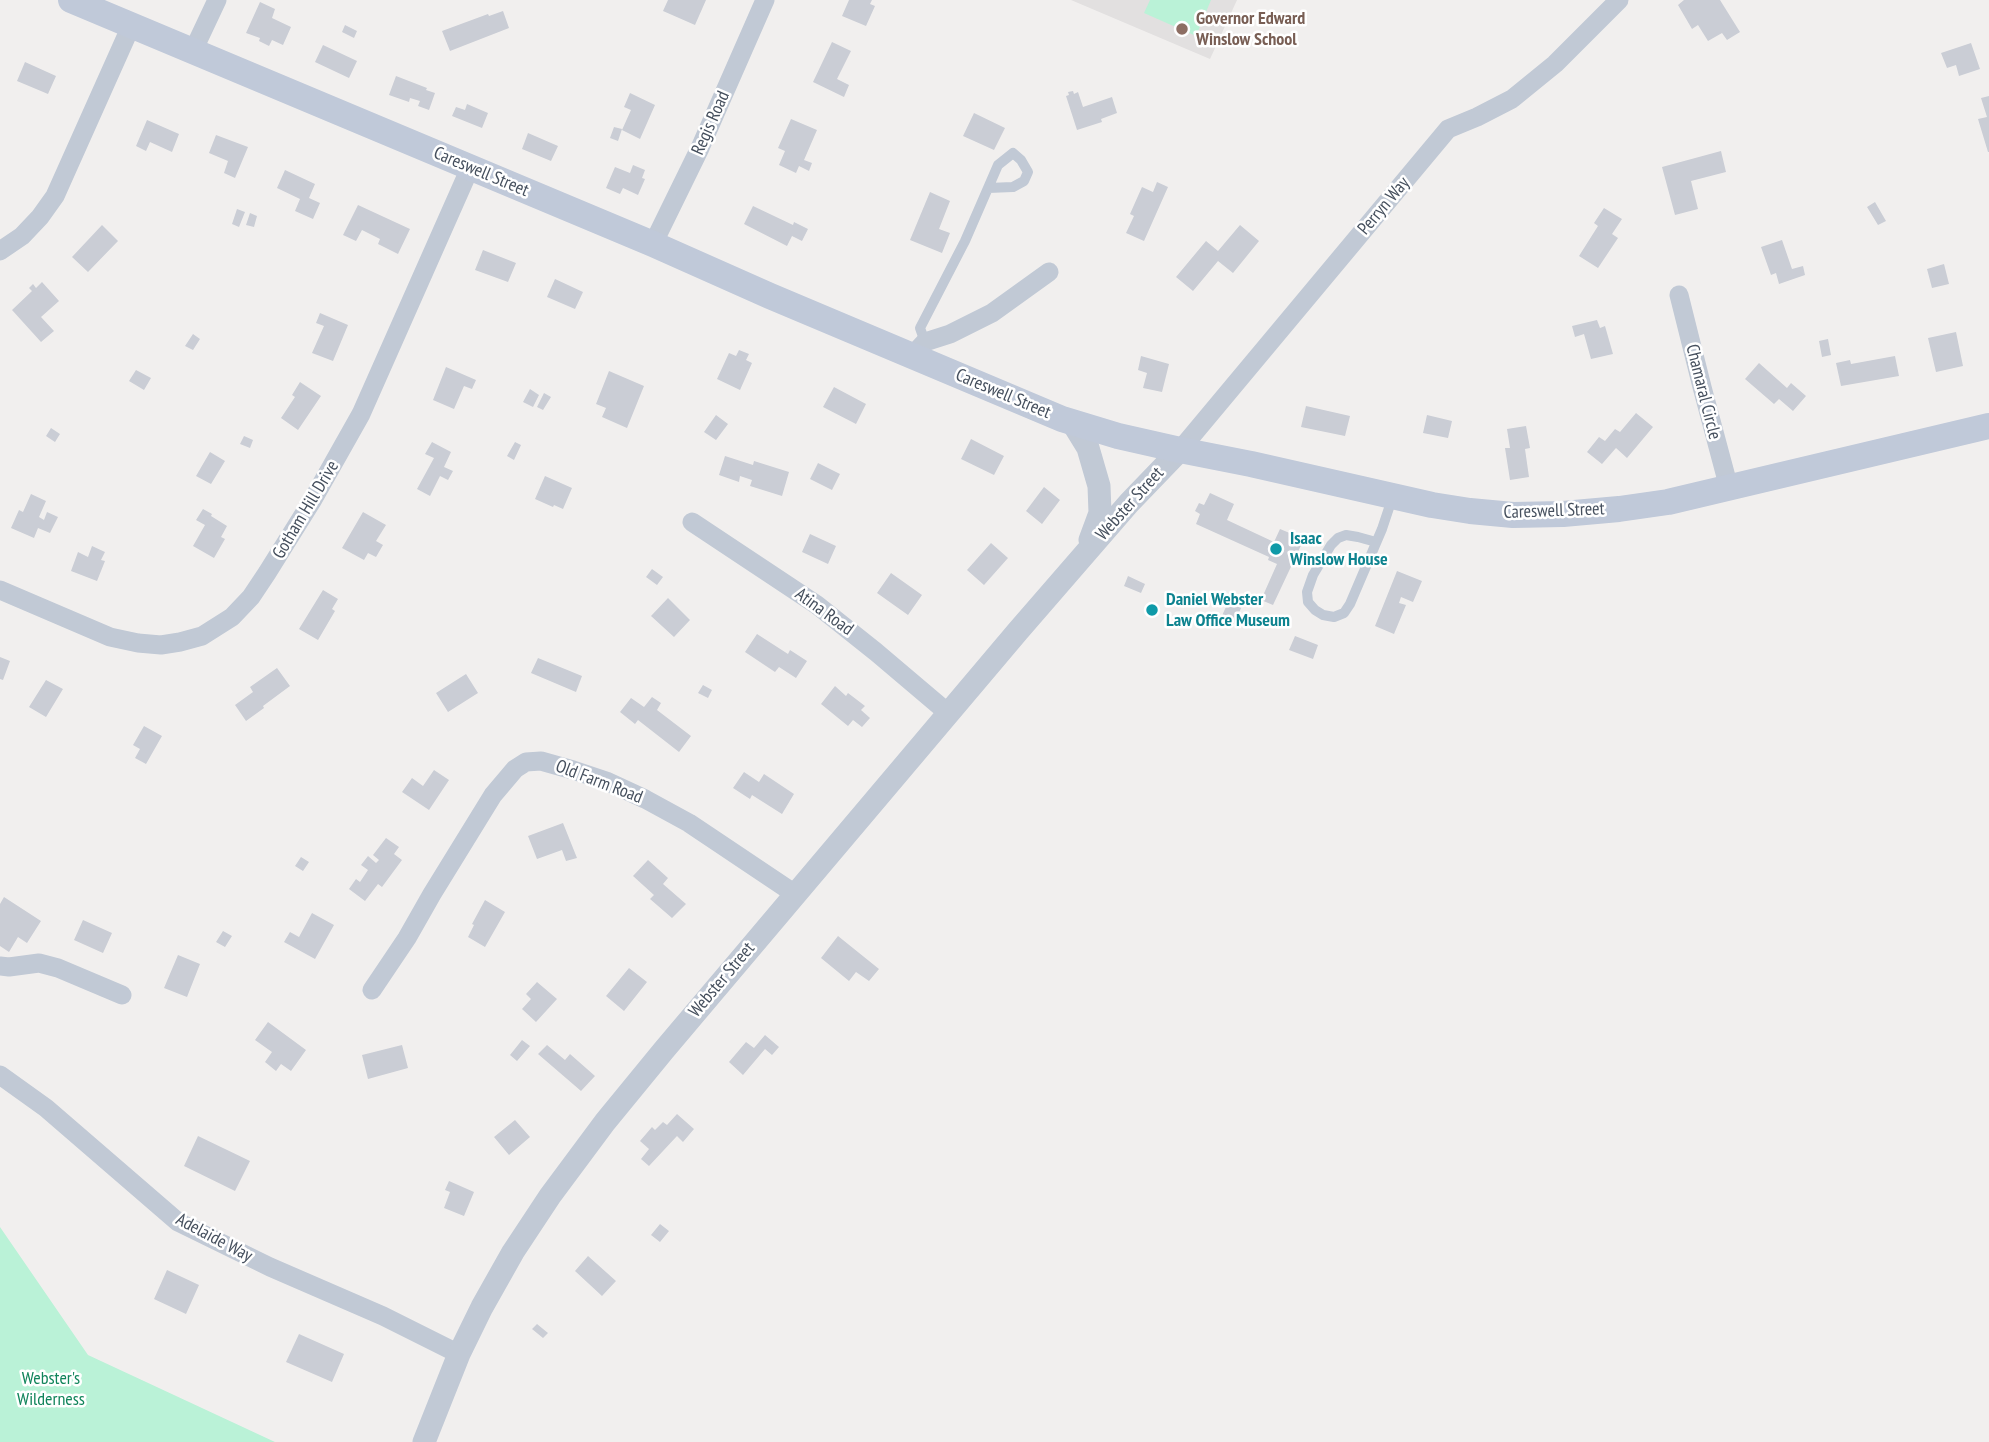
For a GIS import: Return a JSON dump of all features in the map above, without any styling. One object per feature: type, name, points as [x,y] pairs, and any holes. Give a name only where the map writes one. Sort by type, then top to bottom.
[{"type":"main road","name":"Careswell Street","points":[[71,0],[653,244],[919,349],[1072,422],[1180,450],[1432,505],[1513,515],[1563,514],[1668,502],[1989,426]]},
{"type":"street","points":[[193,51],[217,0]]},
{"type":"street","name":"Regis Road","points":[[653,244],[701,148],[765,0]]},
{"type":"street","name":"Perryn Way","points":[[1180,450],[1448,129],[1512,99],[1555,64],[1619,0]]},
{"type":"street","points":[[0,251],[22,236],[55,196],[131,26]]},
{"type":"street","name":"Gotham Hill Drive","points":[[0,590],[110,637],[138,643],[161,645],[202,636],[232,617],[251,597],[267,573],[336,461],[361,414],[470,168]]},
{"type":"street","points":[[919,349],[992,313],[1049,272]]},
{"type":"street","name":"Chamaral Circle","points":[[1679,295],[1729,488]]},
{"type":"street","name":"Webster Street","points":[[1072,422],[1088,449],[1099,486],[1100,513],[1093,535],[1081,558]]},
{"type":"street","name":"Webster Street","points":[[424,1442],[459,1354],[513,1252],[550,1196],[605,1122],[948,713],[1081,558],[1180,450]]},
{"type":"street","name":"Atina Road","points":[[692,522],[817,605],[948,713]]},
{"type":"street","name":"Old Farm Road","points":[[372,990],[407,938],[493,795],[515,769],[526,762],[541,761],[573,770],[606,781],[645,799],[689,822],[795,894]]},
{"type":"street","points":[[0,966],[39,963],[58,968],[122,995]]},
{"type":"street","name":"Adelaide Way","points":[[0,1075],[46,1108],[178,1222],[459,1354]]},
{"type":"lane","points":[[919,349],[920,328],[965,241],[988,188]]},
{"type":"lane","points":[[1376,542],[1346,535],[1331,545],[1313,575],[1307,592],[1308,602],[1314,610],[1334,617],[1344,613],[1376,542],[1393,496]]},
{"type":"shaded area","name":"Governor Edward Winslow School","points":[[1071,0],[1237,0],[1210,59]]},
{"type":"green space","points":[[1150,0],[1211,0],[1196,36],[1144,13]]},
{"type":"green space","name":"Webster's Wilderness","points":[[0,1227],[88,1355],[275,1442],[0,1442]]},
{"type":"building","points":[[668,0],[706,0],[695,25],[663,11]]},
{"type":"building","points":[[849,0],[872,0],[870,4],[875,6],[866,26],[842,16]]},
{"type":"building","points":[[1684,0],[1720,0],[1740,32],[1727,40],[1722,33],[1708,41],[1698,25],[1692,29],[1678,5]]},
{"type":"building","points":[[260,2],[275,9],[272,18],[291,27],[283,45],[272,40],[269,46],[259,41],[260,38],[246,33]]},
{"type":"building","points":[[503,11],[509,28],[450,51],[442,31]]},
{"type":"building","points":[[345,25],[357,31],[354,38],[342,32]]},
{"type":"building","points":[[832,42],[851,51],[837,79],[849,85],[844,97],[813,82]]},
{"type":"building","points":[[1971,43],[1980,69],[1959,76],[1956,65],[1947,68],[1941,53]]},
{"type":"building","points":[[323,45],[357,61],[349,78],[315,62]]},
{"type":"building","points":[[25,62],[56,76],[48,94],[17,81]]},
{"type":"building","points":[[396,76],[435,93],[429,110],[418,106],[420,101],[410,98],[409,102],[389,95]]},
{"type":"building","points":[[1073,91],[1074,94],[1078,92],[1083,107],[1112,97],[1117,113],[1101,119],[1102,122],[1077,130],[1066,96]]},
{"type":"building","points":[[630,93],[655,105],[640,139],[622,130],[631,110],[624,107]]},
{"type":"building","points":[[1989,96],[1988,152],[1978,119],[1987,117],[1981,98]]},
{"type":"building","points":[[467,104],[488,113],[482,128],[452,116],[456,107],[465,110]]},
{"type":"building","points":[[974,113],[1005,128],[994,150],[963,136]]},
{"type":"building","points":[[791,119],[817,130],[804,160],[812,163],[809,171],[799,166],[796,173],[779,165],[785,151],[778,148]]},
{"type":"building","points":[[147,120],[179,134],[172,152],[150,142],[146,151],[136,146]]},
{"type":"building","points":[[614,127],[622,129],[618,141],[610,138]]},
{"type":"building","points":[[528,133],[558,146],[551,161],[522,149]]},
{"type":"building","points":[[216,135],[248,147],[235,178],[224,173],[228,161],[209,153]]},
{"type":"building","points":[[1721,151],[1726,172],[1691,181],[1698,209],[1675,215],[1662,167]]},
{"type":"building","points":[[633,165],[645,170],[642,178],[645,179],[638,195],[623,188],[620,194],[606,188],[615,167],[630,173]]},
{"type":"building","points":[[285,170],[315,184],[309,198],[320,203],[313,219],[295,211],[300,199],[277,188]]},
{"type":"building","points":[[1157,182],[1168,187],[1144,241],[1126,233],[1134,216],[1130,214],[1142,187],[1153,192]]},
{"type":"building","points":[[930,192],[950,201],[939,229],[950,233],[942,253],[910,240]]},
{"type":"building","points":[[1875,202],[1886,221],[1878,225],[1867,207]]},
{"type":"building","points":[[358,205],[410,229],[398,254],[378,244],[380,239],[362,230],[356,241],[343,235]]},
{"type":"building","points":[[753,206],[808,229],[802,241],[792,236],[787,246],[744,224]]},
{"type":"building","points":[[1604,208],[1622,219],[1612,234],[1618,238],[1598,268],[1579,256],[1598,226],[1594,223]]},
{"type":"building","points":[[237,209],[245,212],[239,227],[232,224]]},
{"type":"building","points":[[250,213],[257,216],[254,227],[246,225]]},
{"type":"building","points":[[102,225],[118,241],[88,272],[72,257]]},
{"type":"building","points":[[1240,225],[1259,241],[1233,273],[1218,261],[1193,291],[1176,277],[1206,241],[1218,251]]},
{"type":"building","points":[[1782,240],[1792,269],[1803,266],[1805,275],[1779,284],[1776,273],[1771,275],[1761,247]]},
{"type":"building","points":[[483,250],[516,263],[508,282],[475,270]]},
{"type":"building","points":[[1944,264],[1949,284],[1932,288],[1927,269]]},
{"type":"building","points":[[555,279],[583,292],[575,309],[547,297]]},
{"type":"building","points":[[42,282],[59,301],[41,317],[54,331],[41,342],[12,310],[32,291],[29,288],[33,284],[36,288]]},
{"type":"building","points":[[320,313],[348,325],[333,361],[312,353],[324,326],[316,323]]},
{"type":"building","points":[[1597,320],[1600,328],[1605,326],[1613,354],[1591,359],[1584,334],[1575,337],[1572,326]]},
{"type":"building","points":[[1956,332],[1963,366],[1936,372],[1928,338]]},
{"type":"building","points":[[193,334],[200,339],[193,350],[185,346]]},
{"type":"building","points":[[1828,339],[1831,355],[1822,357],[1819,341]]},
{"type":"building","points":[[739,350],[749,354],[746,360],[752,363],[740,390],[717,379],[729,353],[736,356]]},
{"type":"building","points":[[1141,356],[1169,364],[1162,392],[1143,388],[1147,373],[1138,370]]},
{"type":"building","points":[[1895,356],[1899,376],[1841,386],[1836,363],[1850,360],[1851,364]]},
{"type":"building","points":[[1759,363],[1787,388],[1791,383],[1806,396],[1793,411],[1779,399],[1774,404],[1745,379]]},
{"type":"building","points":[[446,367],[476,380],[472,389],[464,386],[454,409],[433,400]]},
{"type":"building","points":[[136,370],[151,378],[144,390],[129,381]]},
{"type":"building","points":[[609,371],[644,386],[627,428],[602,417],[606,408],[596,404]]},
{"type":"building","points":[[300,382],[321,396],[298,430],[281,418],[295,397],[292,395]]},
{"type":"building","points":[[834,387],[866,404],[856,424],[823,407]]},
{"type":"building","points":[[530,389],[539,395],[533,407],[523,402]]},
{"type":"building","points":[[544,393],[551,397],[543,410],[537,407]]},
{"type":"building","points":[[1306,406],[1350,416],[1345,436],[1301,427]]},
{"type":"building","points":[[1636,413],[1653,427],[1627,458],[1616,448],[1602,464],[1587,452],[1599,437],[1605,441],[1615,429],[1620,432]]},
{"type":"building","points":[[716,415],[728,424],[716,440],[704,432]]},
{"type":"building","points":[[1427,415],[1452,421],[1448,438],[1423,433]]},
{"type":"building","points":[[1526,426],[1530,448],[1525,449],[1529,477],[1510,480],[1505,448],[1510,448],[1507,429]]},
{"type":"building","points":[[51,428],[60,434],[55,442],[46,436]]},
{"type":"building","points":[[244,436],[253,440],[250,448],[240,444]]},
{"type":"building","points":[[971,439],[1004,456],[994,475],[961,459]]},
{"type":"building","points":[[432,442],[451,452],[444,467],[453,471],[448,480],[440,476],[430,496],[417,489],[434,458],[425,454]]},
{"type":"building","points":[[515,442],[521,445],[514,460],[507,456]]},
{"type":"building","points":[[210,452],[225,461],[211,484],[196,476]]},
{"type":"building","points":[[725,456],[753,465],[754,461],[789,472],[782,496],[750,486],[752,480],[740,476],[739,482],[719,475]]},
{"type":"building","points":[[818,463],[840,474],[832,490],[810,479]]},
{"type":"building","points":[[545,476],[572,488],[563,509],[535,499]]},
{"type":"building","points":[[1044,487],[1060,500],[1042,524],[1026,511]]},
{"type":"building","name":"Isaac Winslow House","points":[[1210,493],[1234,504],[1227,520],[1274,542],[1280,529],[1304,539],[1273,605],[1261,600],[1277,564],[1268,560],[1269,557],[1196,524],[1200,514],[1195,511],[1199,503],[1204,505]]},
{"type":"building","points":[[31,494],[46,501],[39,517],[44,520],[47,512],[58,517],[50,533],[38,528],[34,538],[11,528],[19,510],[23,512]]},
{"type":"building","points":[[203,509],[227,526],[221,537],[225,539],[214,558],[193,546],[205,525],[196,520]]},
{"type":"building","points":[[363,512],[386,525],[376,541],[383,545],[376,557],[368,553],[364,560],[342,548]]},
{"type":"building","points":[[810,534],[836,546],[828,564],[802,552]]},
{"type":"building","points":[[991,543],[1008,558],[984,585],[967,570]]},
{"type":"building","points":[[92,546],[105,552],[101,560],[105,561],[97,581],[71,571],[78,552],[88,557]]},
{"type":"building","points":[[652,569],[663,577],[657,585],[646,577]]},
{"type":"building","points":[[1397,571],[1422,581],[1413,602],[1401,597],[1399,603],[1406,605],[1394,634],[1375,626]]},
{"type":"building","points":[[891,573],[922,595],[908,615],[877,593]]},
{"type":"building","points":[[1128,576],[1145,584],[1141,593],[1124,586]]},
{"type":"building","points":[[323,590],[338,599],[332,609],[335,611],[318,640],[299,629]]},
{"type":"building","points":[[668,598],[690,620],[674,637],[651,616]]},
{"type":"building","points":[[1229,600],[1242,606],[1234,624],[1221,618]]},
{"type":"building","points":[[757,634],[788,654],[790,650],[807,661],[796,678],[779,667],[775,672],[745,652]]},
{"type":"building","points":[[1295,636],[1318,645],[1313,659],[1289,650]]},
{"type":"building","points":[[0,657],[10,661],[3,680],[0,679]]},
{"type":"building","points":[[538,658],[582,676],[576,692],[531,673]]},
{"type":"building","points":[[277,668],[290,686],[246,721],[235,705],[253,692],[250,687]]},
{"type":"building","points":[[466,674],[478,693],[448,712],[436,693]]},
{"type":"building","points":[[46,680],[63,689],[46,717],[29,707]]},
{"type":"building","points":[[703,685],[712,690],[708,698],[698,693]]},
{"type":"building","points":[[835,686],[846,696],[848,693],[865,706],[861,710],[870,718],[862,727],[853,720],[848,726],[821,704]]},
{"type":"building","points":[[652,697],[661,703],[657,710],[691,736],[679,752],[638,720],[635,724],[620,712],[631,698],[644,707]]},
{"type":"building","points":[[144,726],[162,736],[146,764],[135,758],[140,749],[133,745]]},
{"type":"building","points":[[434,770],[449,780],[429,810],[402,792],[412,778],[423,786]]},
{"type":"building","points":[[744,772],[759,782],[764,774],[794,794],[782,814],[752,795],[750,799],[733,788]]},
{"type":"building","points":[[563,823],[577,858],[566,861],[562,850],[537,859],[528,836]]},
{"type":"building","points":[[386,838],[399,847],[394,854],[402,860],[382,887],[378,884],[365,901],[349,889],[356,879],[360,882],[368,870],[361,865],[368,856],[376,863],[379,860],[373,855]]},
{"type":"building","points":[[301,857],[309,862],[303,871],[295,866]]},
{"type":"building","points":[[648,860],[668,878],[663,884],[686,904],[672,918],[650,899],[654,895],[633,876]]},
{"type":"building","points":[[4,897],[41,921],[27,943],[18,937],[9,952],[0,946],[0,904]]},
{"type":"building","points":[[485,900],[505,912],[485,947],[468,937]]},
{"type":"building","points":[[312,913],[334,925],[315,959],[284,942],[290,932],[299,937]]},
{"type":"building","points":[[83,920],[112,933],[103,953],[74,940]]},
{"type":"building","points":[[223,931],[232,936],[225,947],[216,942]]},
{"type":"building","points":[[838,936],[879,969],[869,981],[856,972],[849,981],[821,958]]},
{"type":"building","points":[[178,955],[200,964],[187,997],[164,988]]},
{"type":"building","points":[[629,968],[647,982],[624,1011],[606,996]]},
{"type":"building","points":[[537,982],[557,999],[536,1022],[522,1009],[531,999],[526,994]]},
{"type":"building","points":[[268,1022],[306,1050],[291,1071],[281,1064],[276,1071],[265,1062],[272,1052],[255,1040]]},
{"type":"building","points":[[765,1035],[779,1047],[772,1055],[765,1049],[743,1075],[729,1062],[746,1042],[754,1048]]},
{"type":"building","points":[[522,1040],[530,1046],[517,1061],[510,1055]]},
{"type":"building","points":[[402,1045],[408,1068],[368,1079],[362,1055]]},
{"type":"building","points":[[547,1045],[565,1060],[570,1054],[595,1076],[581,1091],[538,1054]]},
{"type":"building","points":[[677,1114],[694,1129],[683,1142],[677,1136],[649,1166],[641,1159],[649,1149],[640,1141],[652,1127],[655,1130],[663,1122],[667,1125]]},
{"type":"building","points":[[515,1120],[530,1137],[509,1155],[494,1137]]},
{"type":"building","points":[[198,1136],[250,1161],[235,1191],[184,1166]]},
{"type":"building","points":[[449,1181],[474,1192],[464,1216],[444,1208],[450,1192],[445,1190]]},
{"type":"building","points":[[660,1224],[669,1231],[660,1242],[651,1235]]},
{"type":"building","points":[[588,1256],[616,1281],[602,1296],[575,1271]]},
{"type":"building","points":[[167,1270],[199,1285],[186,1314],[154,1299]]},
{"type":"building","points":[[537,1324],[548,1333],[543,1338],[532,1329]]},
{"type":"building","points":[[299,1334],[344,1354],[332,1382],[286,1362]]},
{"type":"place","name":"Governor Edward Winslow School","points":[[1182,29]]},
{"type":"place","name":"Isaac Winslow House","points":[[1276,549]]},
{"type":"place","name":"Daniel Webster Law Office Museum","points":[[1152,610]]}]
